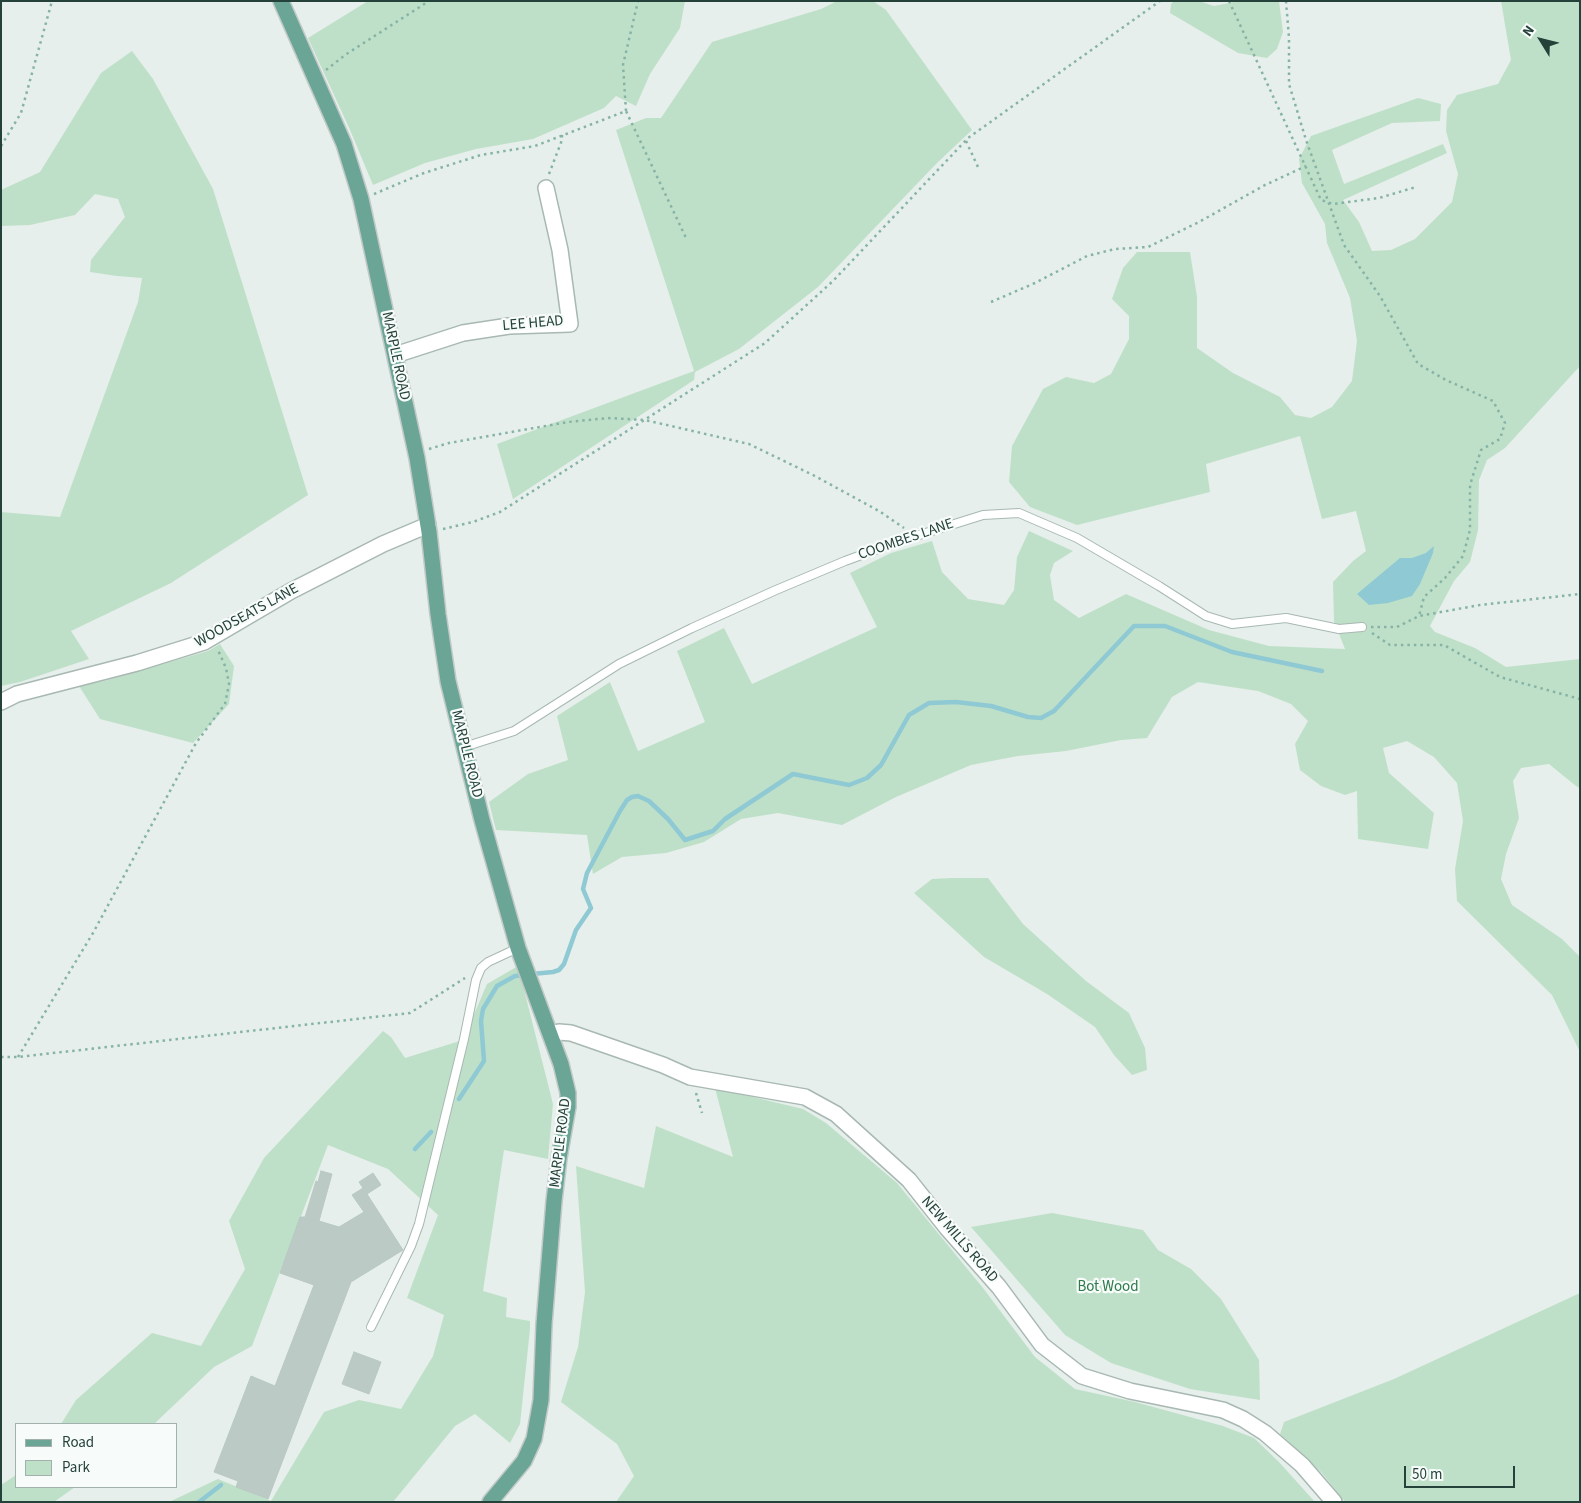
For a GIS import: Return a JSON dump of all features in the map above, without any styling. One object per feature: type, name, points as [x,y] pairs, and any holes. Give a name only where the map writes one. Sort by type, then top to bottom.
[{"type":"main road","name":"MARPLE ROAD","points":[[281,1],[344,144],[361,199],[416,453],[448,681],[482,820],[518,948],[551,1034],[568,1093],[568,1106],[554,1201],[544,1324],[541,1400],[534,1440],[524,1461],[490,1502]]},
{"type":"street","name":"LEE HEAD","points":[[395,356],[463,333],[509,326],[570,324],[560,250],[546,188]]},
{"type":"street","name":"WOODSEATS LANE","points":[[1,702],[16,694],[137,663],[204,642],[292,591],[383,544],[428,528]]},
{"type":"street","name":"NEW MILLS ROAD","points":[[551,1034],[558,1032],[571,1033],[662,1065],[690,1077],[805,1097],[836,1114],[909,1180],[947,1228],[999,1287],[1042,1345],[1082,1376],[1130,1391],[1223,1410],[1242,1419],[1265,1433],[1302,1465],[1334,1502]]},
{"type":"lane","name":"COOMBES LANE","points":[[464,747],[514,731],[619,664],[692,628],[845,561],[915,536],[983,515],[1019,513],[1077,538],[1206,616],[1232,624],[1286,618],[1340,629],[1362,626]]},
{"type":"lane","points":[[371,1327],[412,1246],[464,1039],[472,998],[481,968],[488,962],[518,948]]},
{"type":"path","points":[[1,146],[21,113],[52,1]]},
{"type":"path","points":[[315,78],[345,55],[429,1]]},
{"type":"path","points":[[638,1],[623,65],[626,111],[687,240]]},
{"type":"path","points":[[428,528],[473,522],[500,512],[765,343],[833,281],[966,141],[1160,1]]},
{"type":"path","points":[[1229,1],[1321,200],[1333,204],[1379,198],[1416,187]]},
{"type":"path","points":[[1286,1],[1289,38],[1289,84],[1344,245],[1380,296],[1418,364],[1446,380],[1493,401],[1505,423],[1500,439],[1481,450],[1472,476],[1470,485],[1470,530],[1463,556],[1445,578],[1424,597],[1419,616]]},
{"type":"path","points":[[361,199],[424,173],[481,155],[535,146],[626,111]]},
{"type":"path","points":[[546,188],[548,176],[562,140],[562,135]]},
{"type":"path","points":[[966,141],[978,168]]},
{"type":"path","points":[[992,302],[1088,256],[1115,249],[1148,247],[1265,185],[1306,166]]},
{"type":"path","points":[[416,453],[449,443],[568,422],[608,418],[645,420],[749,444],[813,475],[879,511],[915,536]]},
{"type":"path","points":[[1362,626],[1397,627],[1419,616],[1480,605],[1580,594]]},
{"type":"path","points":[[1362,626],[1390,645],[1444,645],[1500,677],[1580,700]]},
{"type":"path","points":[[18,1057],[93,933],[196,743],[225,704],[229,684],[226,668],[212,638]]},
{"type":"path","points":[[1,1057],[18,1057],[410,1013],[481,968]]},
{"type":"path","points":[[690,1077],[702,1113]]},
{"type":"green space","points":[[368,1],[685,1],[680,28],[650,74],[636,106],[616,96],[604,108],[533,139],[476,149],[425,163],[373,185],[308,38]]},
{"type":"green space","points":[[837,1],[873,1],[886,10],[972,130],[937,163],[818,287],[739,349],[695,372],[694,380],[513,499],[497,444],[694,371],[616,130],[646,118],[661,118],[712,42],[821,9]]},
{"type":"green space","points":[[1174,1],[1199,1],[1214,6],[1239,1],[1279,1],[1283,32],[1277,49],[1267,58],[1238,53],[1170,13],[1171,4]]},
{"type":"green space","points":[[1501,1],[1580,1],[1580,366],[1505,448],[1487,460],[1479,480],[1478,530],[1470,562],[1454,581],[1430,626],[1435,632],[1475,648],[1506,667],[1580,659],[1580,788],[1549,764],[1521,768],[1513,781],[1519,818],[1506,854],[1501,879],[1512,905],[1562,939],[1580,957],[1580,1052],[1552,995],[1457,901],[1455,869],[1463,821],[1457,783],[1434,757],[1407,741],[1383,748],[1389,773],[1434,813],[1428,849],[1358,839],[1357,791],[1345,795],[1321,786],[1300,770],[1295,744],[1308,721],[1291,704],[1258,691],[1198,682],[1172,697],[1147,738],[1121,740],[1066,751],[1018,756],[971,765],[896,797],[842,825],[778,813],[741,819],[704,842],[666,853],[622,857],[593,874],[587,835],[496,830],[489,802],[528,774],[568,760],[557,716],[610,682],[638,751],[705,722],[677,651],[724,628],[752,684],[877,627],[850,573],[891,553],[932,541],[942,572],[968,599],[1004,605],[1014,590],[1017,557],[1029,531],[1073,551],[1054,563],[1050,575],[1054,600],[1079,618],[1126,594],[1209,630],[1269,646],[1345,649],[1334,621],[1333,582],[1353,561],[1366,551],[1356,511],[1322,519],[1300,436],[1206,464],[1210,492],[1077,525],[1030,507],[1009,482],[1012,446],[1043,389],[1066,377],[1094,383],[1111,374],[1129,339],[1129,316],[1112,299],[1123,268],[1137,252],[1190,252],[1197,297],[1197,348],[1233,373],[1280,397],[1295,415],[1311,418],[1332,407],[1352,381],[1357,341],[1350,298],[1327,243],[1325,224],[1302,183],[1299,159],[1311,136],[1418,98],[1441,104],[1440,121],[1392,123],[1332,150],[1344,184],[1443,144],[1447,153],[1343,200],[1359,222],[1372,251],[1391,250],[1415,239],[1452,202],[1458,174],[1446,131],[1447,110],[1457,95],[1498,84],[1511,60]]},
{"type":"green space","points":[[132,51],[153,79],[213,189],[308,495],[171,583],[71,631],[89,659],[20,682],[1,686],[1,512],[60,517],[138,302],[142,278],[90,272],[91,260],[125,217],[118,199],[95,194],[75,215],[30,225],[1,226],[1,190],[40,172],[101,73]]},
{"type":"green space","points":[[220,644],[234,666],[229,704],[193,743],[100,719],[79,686],[104,681],[208,651]]},
{"type":"green space","points":[[988,878],[1023,924],[1086,981],[1129,1013],[1145,1048],[1147,1070],[1132,1075],[1114,1055],[1095,1027],[1047,994],[984,957],[914,893],[932,879]]},
{"type":"green space","points":[[518,966],[553,1104],[548,1159],[504,1150],[483,1291],[507,1298],[506,1317],[530,1321],[520,1424],[510,1443],[475,1414],[455,1426],[393,1502],[169,1502],[218,1479],[271,1501],[324,1412],[359,1400],[401,1409],[433,1356],[444,1315],[407,1298],[438,1215],[388,1169],[328,1145],[252,1346],[214,1367],[155,1423],[62,1423],[76,1400],[152,1333],[201,1346],[245,1269],[229,1221],[264,1158],[383,1031],[391,1037],[405,1058],[463,1040],[487,984]]},
{"type":"green space","points":[[715,1088],[803,1109],[826,1123],[897,1183],[983,1288],[1035,1357],[1075,1389],[1135,1402],[1223,1426],[1254,1438],[1279,1462],[1315,1502],[616,1502],[634,1476],[617,1444],[561,1402],[578,1347],[585,1292],[576,1166],[644,1188],[656,1126],[733,1157]]},
{"type":"green space","name":"Bot Wood","points":[[1052,1213],[1143,1230],[1158,1250],[1191,1269],[1221,1299],[1259,1360],[1260,1400],[1190,1389],[1111,1363],[1065,1335],[971,1227]]},
{"type":"green space","points":[[1580,1293],[1580,1502],[1345,1502],[1322,1473],[1280,1434],[1284,1422],[1394,1379]]},
{"type":"green space","points":[[15,1476],[15,1488],[74,1488],[54,1502],[1,1502],[1,1485]]},
{"type":"water","points":[[1434,546],[1420,584],[1412,596],[1388,603],[1369,605],[1357,594],[1400,558],[1412,558],[1426,553]]},
{"type":"building","points":[[321,1171],[332,1174],[319,1221],[339,1227],[364,1212],[352,1195],[363,1188],[359,1182],[373,1173],[381,1185],[367,1194],[403,1250],[351,1282],[268,1499],[236,1487],[238,1481],[214,1472],[251,1376],[275,1386],[314,1285],[280,1273],[300,1217],[305,1217]]},
{"type":"building","points":[[354,1352],[381,1362],[369,1394],[342,1384]]},
{"type":"waterway","points":[[532,974],[553,972],[559,970],[564,964],[576,930],[591,908],[583,889],[587,873],[620,811],[627,800],[632,797],[638,796],[649,801],[668,819],[685,840],[713,831],[725,819],[793,774],[849,785],[867,778],[881,765],[909,715],[929,703],[956,702],[991,706],[1028,717],[1041,718],[1054,711],[1134,626],[1165,626],[1232,652],[1322,671]]},
{"type":"waterway","points":[[459,1099],[484,1061],[481,1021],[483,1009],[497,986],[515,976],[524,975]]},
{"type":"waterway","points":[[415,1149],[431,1132]]},
{"type":"waterway","points":[[199,1502],[221,1485]]}]
